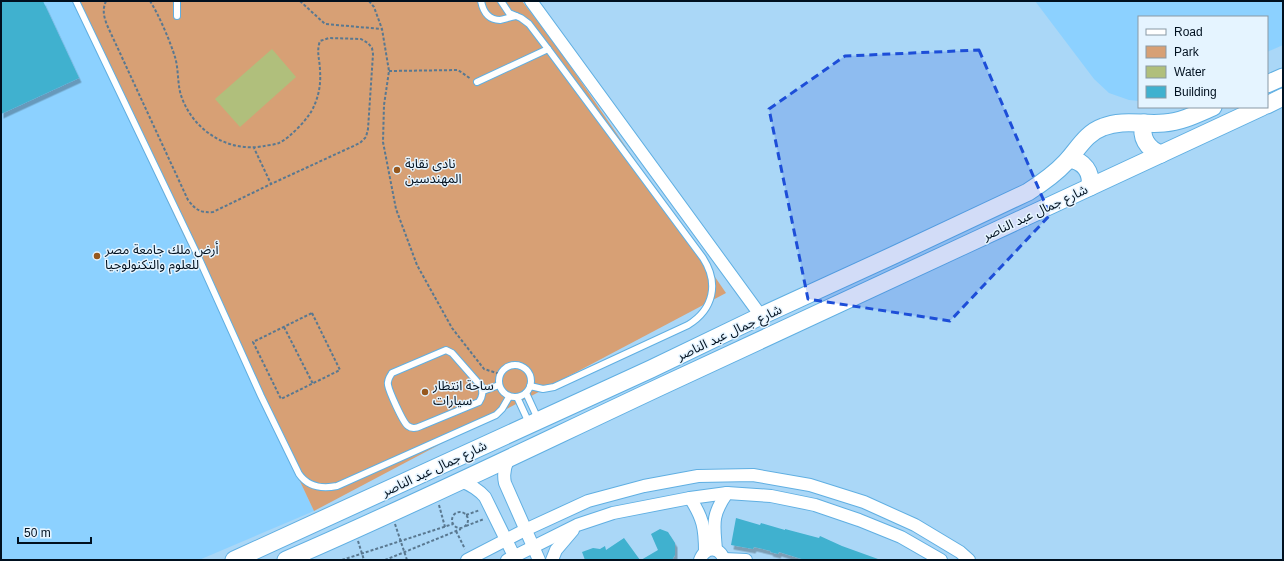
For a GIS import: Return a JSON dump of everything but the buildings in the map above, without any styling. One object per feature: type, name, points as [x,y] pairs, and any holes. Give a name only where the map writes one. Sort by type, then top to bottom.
[{"type":"main road","points":[[1268,84],[1283,77]]},
{"type":"main road","points":[[1268,104],[1283,97]]},
{"type":"main road","name":"شارع جمال عبد الناصر","points":[[234,560],[651,369],[761,316],[894,256],[1028,192],[1048,178],[1069,158],[1086,137],[1102,127],[1119,122],[1152,124],[1173,122],[1191,117],[1211,108]]},
{"type":"main road","name":"شارع جمال عبد الناصر","points":[[286,560],[508,460],[662,386],[1260,108]]},
{"type":"main road","points":[[1144,123],[1142,133],[1145,142],[1152,150],[1161,154]]},
{"type":"main road","points":[[1069,158],[1078,161],[1086,168],[1090,177],[1090,187]]},
{"type":"main road","points":[[651,369],[659,374],[662,380],[662,386]]},
{"type":"street","points":[[531,1],[761,316]]},
{"type":"street","points":[[508,460],[504,466],[503,475],[505,483],[539,560]]},
{"type":"street","points":[[468,560],[525,530],[588,501],[644,486],[698,476],[753,475],[810,485],[864,502],[915,525],[960,552],[969,560]]},
{"type":"street","points":[[461,481],[470,484],[479,490],[485,497],[506,540],[512,559],[533,546],[577,525],[613,513],[690,498],[726,493],[771,496],[815,506],[859,520],[901,537],[941,560]]},
{"type":"street","points":[[707,554],[714,518],[718,506],[726,493]]},
{"type":"street","points":[[690,498],[702,521],[707,554]]},
{"type":"street","points":[[552,560],[556,550],[577,525]]},
{"type":"street","points":[[707,554],[722,555],[724,560],[746,560]]},
{"type":"lane","points":[[76,1],[196,252],[261,396],[299,474],[308,484],[318,487],[337,486],[496,415],[502,409],[509,397]]},
{"type":"lane","points":[[176,16],[177,1]]},
{"type":"lane","points":[[481,1],[482,8],[487,15],[494,20],[517,16]]},
{"type":"lane","points":[[501,1],[509,13],[517,16],[529,24],[548,49],[703,258],[711,273],[712,282],[710,299],[702,314],[696,321],[554,387],[543,389],[530,386]]},
{"type":"lane","points":[[477,82],[548,49]]},
{"type":"lane","points":[[446,350],[452,353],[481,386],[483,391],[479,402],[421,426],[412,428],[402,420],[388,382],[392,373],[446,350]]},
{"type":"lane","points":[[518,365],[530,376],[530,386],[526,393],[517,398],[509,397],[501,390],[499,385],[500,374],[507,367],[518,365]]},
{"type":"lane","points":[[483,391],[499,385]]},
{"type":"lane","points":[[526,393],[534,422]]},
{"type":"lane","points":[[517,398],[534,422]]},
{"type":"path","points":[[106,1],[103,15],[107,25],[188,200],[195,209],[205,212],[213,212],[360,143],[366,137],[368,129],[373,54],[372,48],[368,43],[361,39],[329,38],[320,41],[318,47],[320,85],[314,108],[298,129],[279,143],[254,148],[233,145],[214,138],[197,124],[181,97],[174,55],[155,8],[150,1]]},
{"type":"path","points":[[300,1],[325,24],[382,29]]},
{"type":"path","points":[[369,1],[374,7],[382,29],[389,71],[384,105],[383,142],[396,209],[417,265],[452,328],[484,369],[500,374]]},
{"type":"path","points":[[389,71],[458,70],[477,82]]},
{"type":"path","points":[[254,148],[271,184]]},
{"type":"path","points":[[312,313],[340,370],[281,399],[253,342],[284,327],[312,313]]},
{"type":"path","points":[[284,327],[313,384]]},
{"type":"path","points":[[436,493],[445,527]]},
{"type":"path","points":[[461,529],[454,527],[452,521],[454,515],[459,512],[466,514],[492,511]]},
{"type":"path","points":[[385,560],[461,529],[492,511]]},
{"type":"path","points":[[391,514],[407,560]]},
{"type":"path","points":[[466,514],[468,520],[466,526]]},
{"type":"path","points":[[342,560],[453,524]]},
{"type":"path","points":[[355,530],[364,560]]},
{"type":"path","points":[[456,531],[468,560]]},
{"type":"highlighted area","points":[[979,50],[1050,215],[950,321],[808,299],[769,109],[845,56]]},
{"type":"shaded area","name":"أرض ملك جامعة مصر للعلوم والتكنولوجيا","points":[[1,1],[73,1],[314,511],[199,560],[1,560]]},
{"type":"shaded area","points":[[1035,1],[1283,1],[1283,45],[1268,52],[1268,16],[1138,16],[1138,101],[1129,100],[1109,93],[1094,79]]},
{"type":"green space","name":"نادى نقابة المهندسين","points":[[73,1],[522,1],[558,48],[726,293],[314,511]]},
{"type":"water","points":[[272,49],[296,77],[240,127],[215,99]]},
{"type":"place","name":"نادى نقابة المهندسين","points":[[397,170]]},
{"type":"place","name":"أرض ملك جامعة مصر للعلوم والتكنولوجيا","points":[[97,256]]},
{"type":"place","name":"ساحة انتظار سيارات","points":[[425,392]]}]
